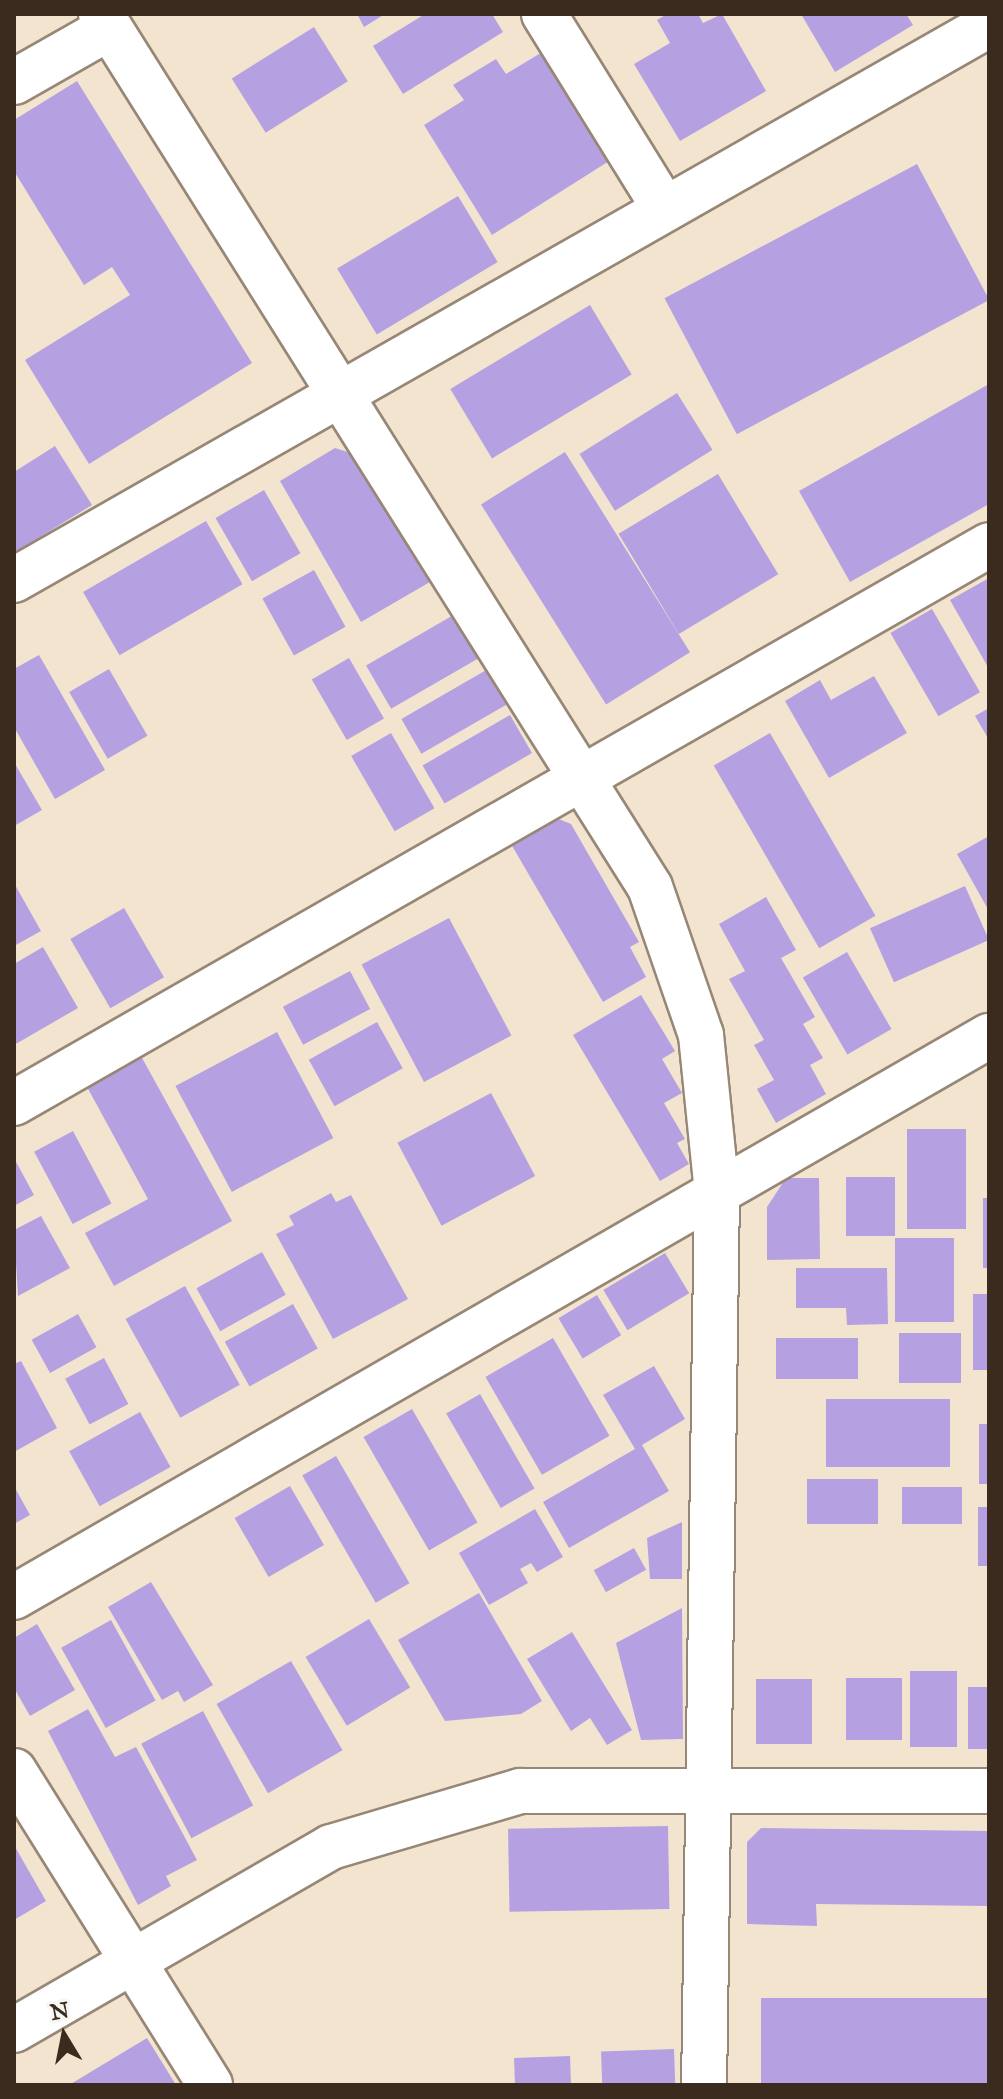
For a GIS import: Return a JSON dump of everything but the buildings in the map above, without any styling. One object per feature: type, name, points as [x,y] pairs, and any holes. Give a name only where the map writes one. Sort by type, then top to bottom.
[{"type":"street","points":[[544,14],[663,206]]},
{"type":"street","points":[[14,82],[105,21],[650,887],[701,1035],[717,1192],[704,2085]]},
{"type":"street","points":[[14,580],[663,206],[989,25]]},
{"type":"street","points":[[14,1103],[989,545]]},
{"type":"street","points":[[14,1597],[989,1036]]},
{"type":"street","points":[[14,1771],[210,2085]]},
{"type":"street","points":[[14,2030],[331,1847],[506,1795],[989,1791]]}]
